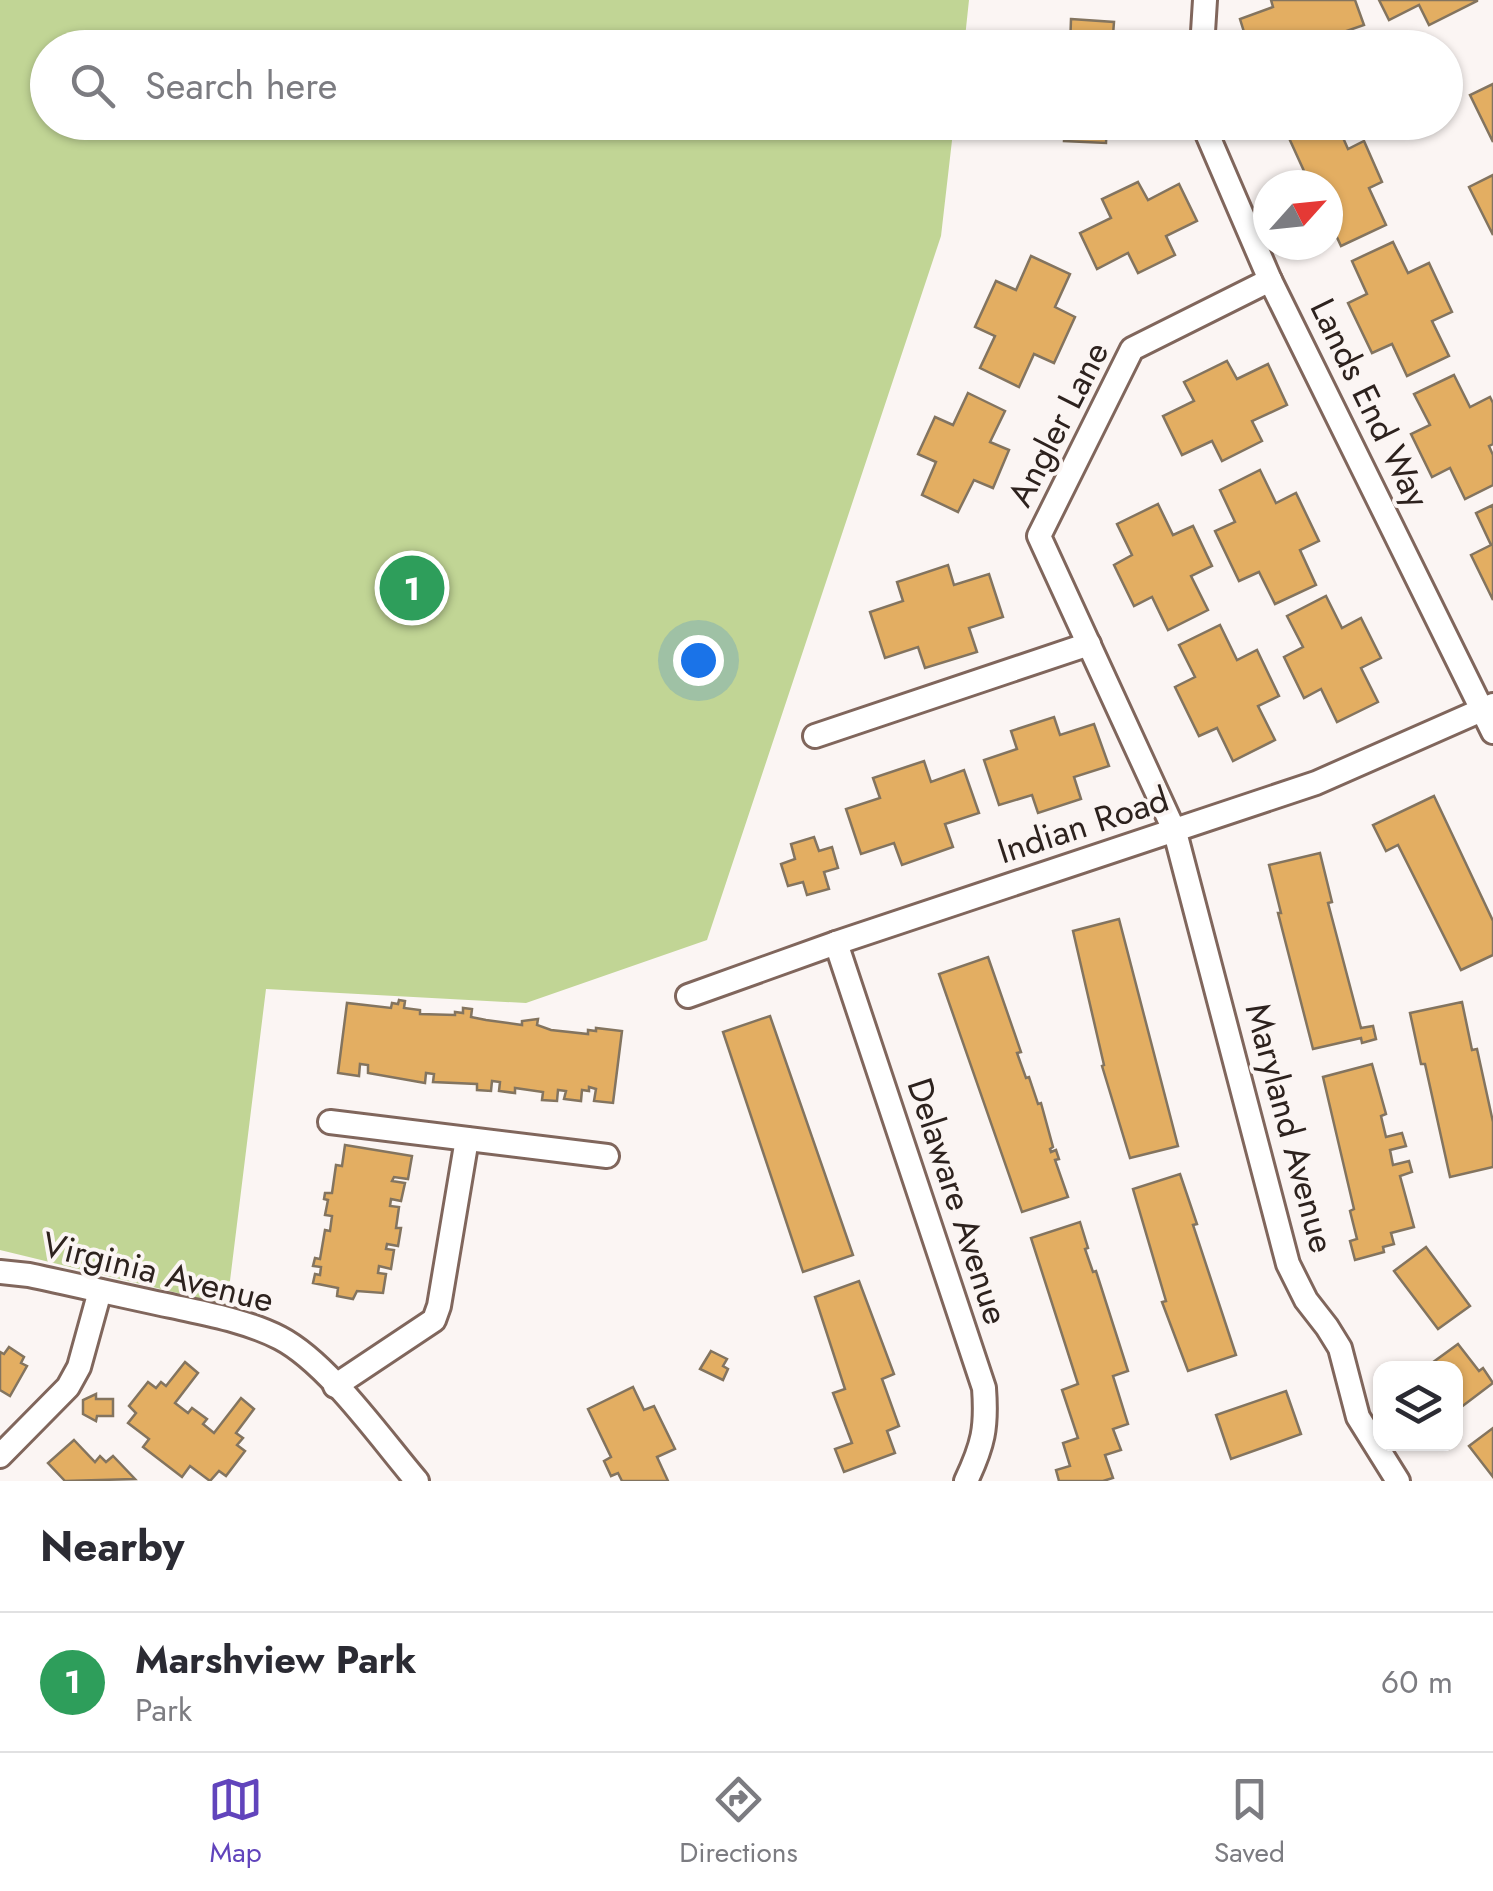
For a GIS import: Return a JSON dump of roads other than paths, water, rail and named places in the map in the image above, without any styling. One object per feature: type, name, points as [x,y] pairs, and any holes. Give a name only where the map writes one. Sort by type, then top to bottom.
[{"type":"street","points":[[1203,30],[1205,0]]},
{"type":"street","name":"Lands End Way","points":[[1210,140],[1270,280],[1487,708],[1493,732]]},
{"type":"street","name":"Angler Lane","points":[[1175,832],[1039,536],[1132,349],[1270,280]]},
{"type":"street","points":[[815,736],[1089,644]]},
{"type":"street","name":"Indian Road","points":[[688,996],[1316,783],[1487,708]]},
{"type":"street","name":"Maryland Avenue","points":[[1175,832],[1288,1264],[1306,1300],[1340,1348],[1358,1417],[1398,1481]]},
{"type":"street","name":"Delaware Avenue","points":[[836,943],[984,1388],[986,1421],[982,1446],[966,1481]]},
{"type":"street","points":[[330,1122],[607,1156]]},
{"type":"street","points":[[335,1386],[434,1320],[440,1306],[467,1139]]},
{"type":"street","name":"Virginia Avenue","points":[[0,1272],[29,1275],[252,1326],[282,1339],[335,1386],[417,1481]]},
{"type":"street","points":[[0,1456],[68,1387],[79,1367],[100,1291]]},
{"type":"place","name":"Marshview Park","points":[[412,588]]}]
